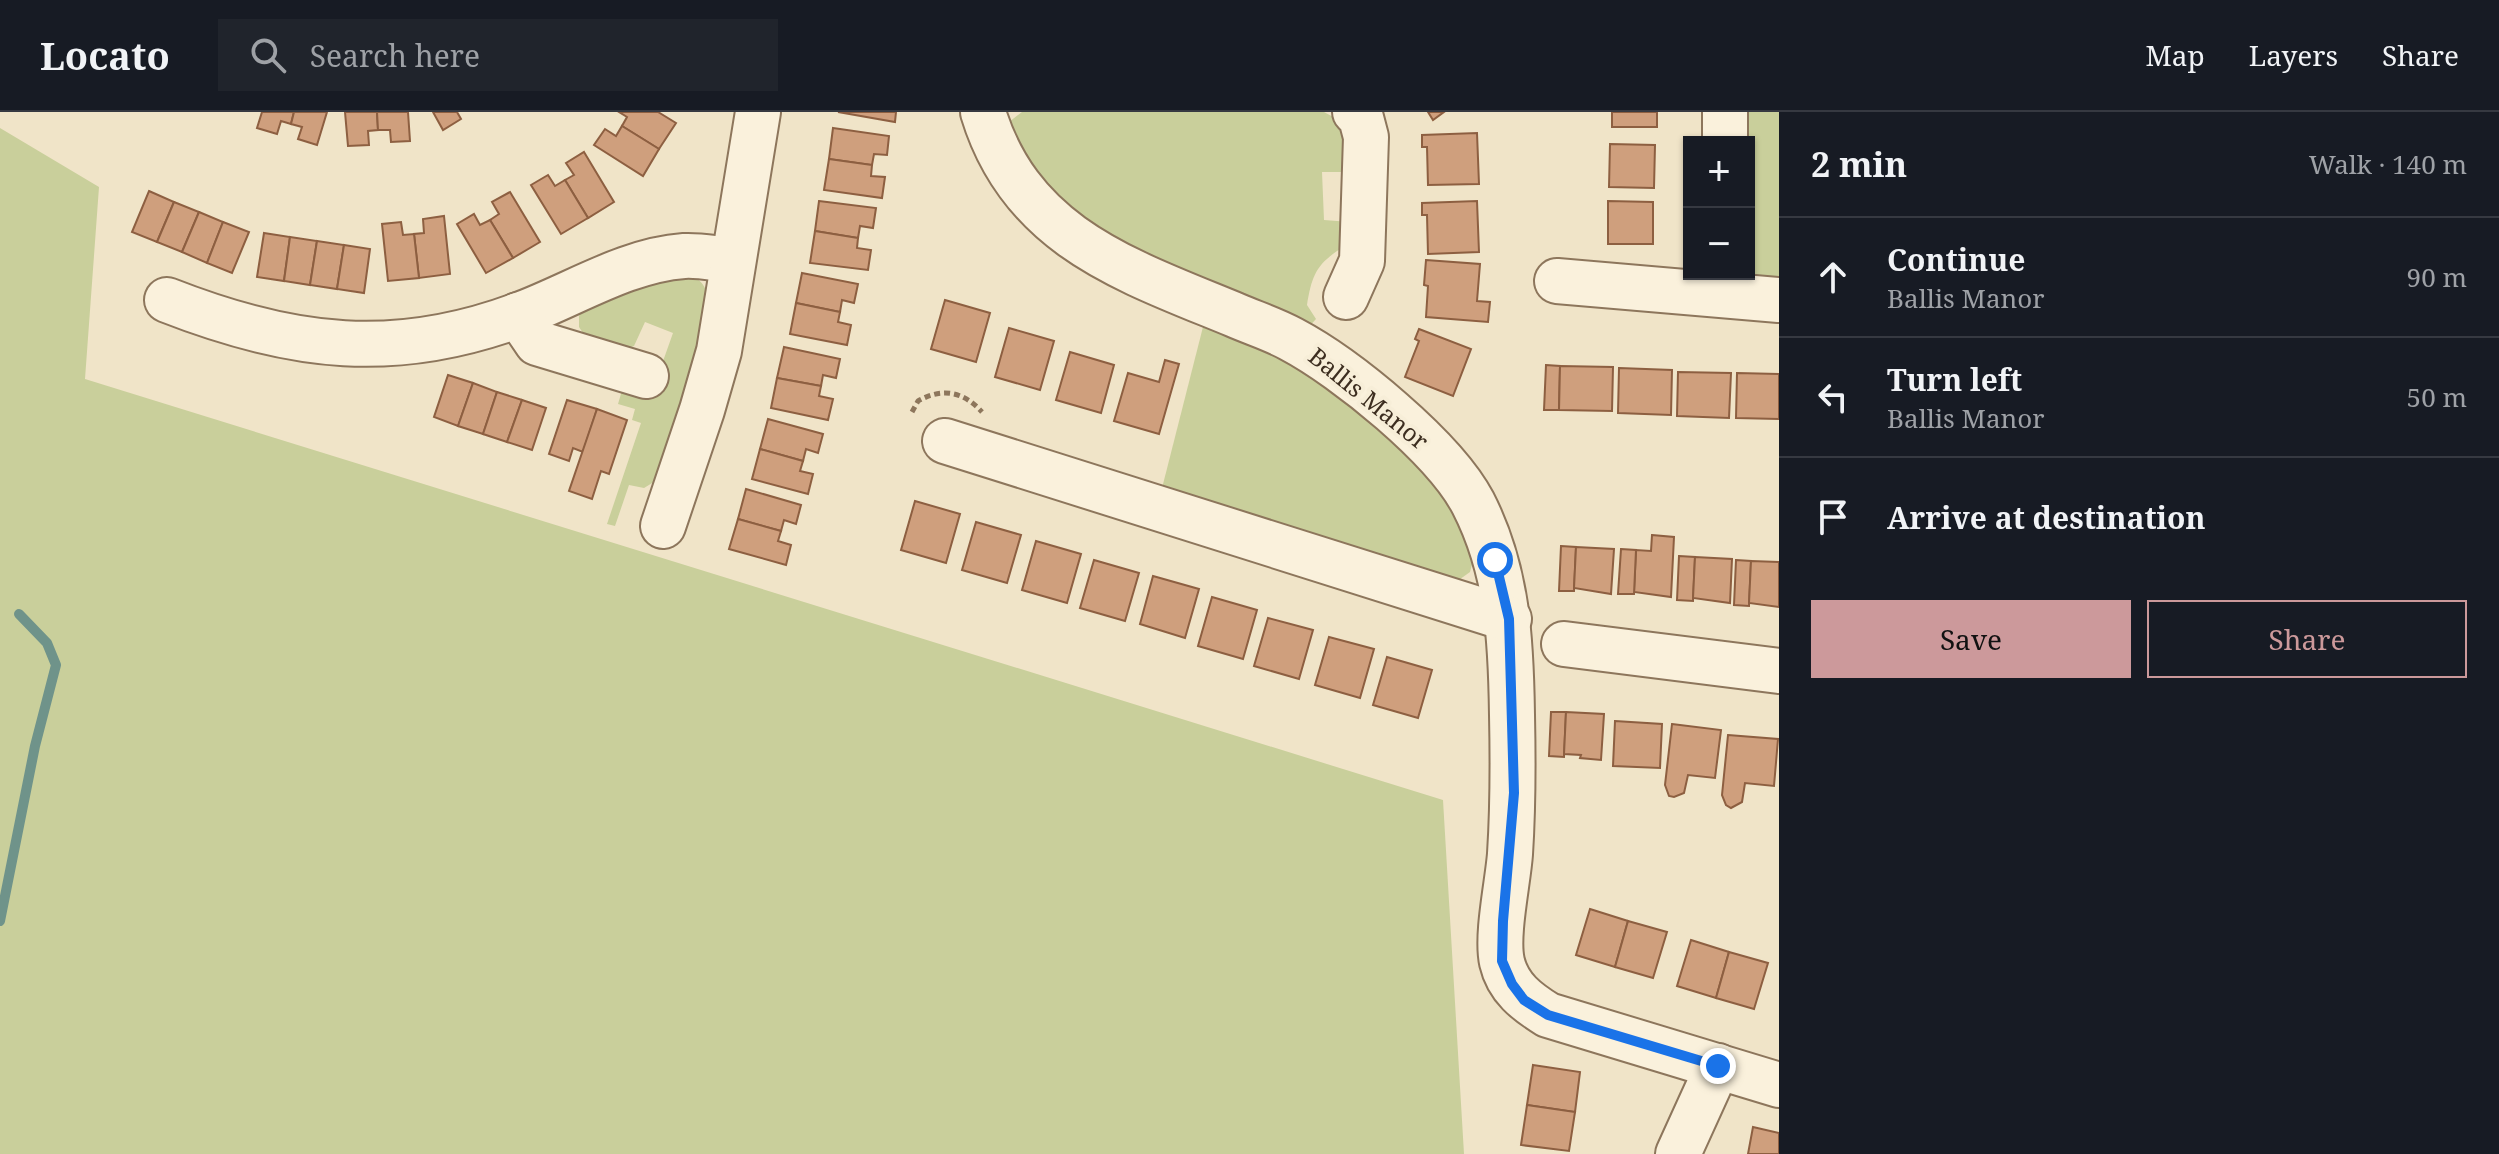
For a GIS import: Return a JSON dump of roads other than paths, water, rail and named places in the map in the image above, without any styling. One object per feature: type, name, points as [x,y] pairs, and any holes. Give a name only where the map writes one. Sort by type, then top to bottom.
[{"type":"street","points":[[663,526],[719,351],[758,112]]},
{"type":"street","name":"Ballis Manor","points":[[983,112],[992,142],[1013,180],[1045,215],[1080,242],[1130,272],[1290,339],[1336,368],[1392,412],[1435,453],[1472,502],[1495,560],[1509,619],[1514,793],[1502,961],[1512,984],[1524,1000],[1548,1015],[1779,1085]]},
{"type":"street","points":[[1346,297],[1362,261],[1366,137],[1361,118],[1355,112]]},
{"type":"street","points":[[1725,112],[1725,136]]},
{"type":"street","points":[[167,300],[212,318],[274,335],[336,344],[391,344],[444,335],[518,315],[648,261],[687,255],[733,260]]},
{"type":"street","points":[[1557,281],[1723,284],[1779,300]]},
{"type":"street","points":[[518,315],[537,343],[646,376]]},
{"type":"street","points":[[945,441],[1509,619]]},
{"type":"street","points":[[1564,644],[1779,671]]},
{"type":"street","points":[[1678,1154],[1718,1066]]},
{"type":"waterway","points":[[0,921],[35,746],[56,665],[47,643],[19,614]]}]
